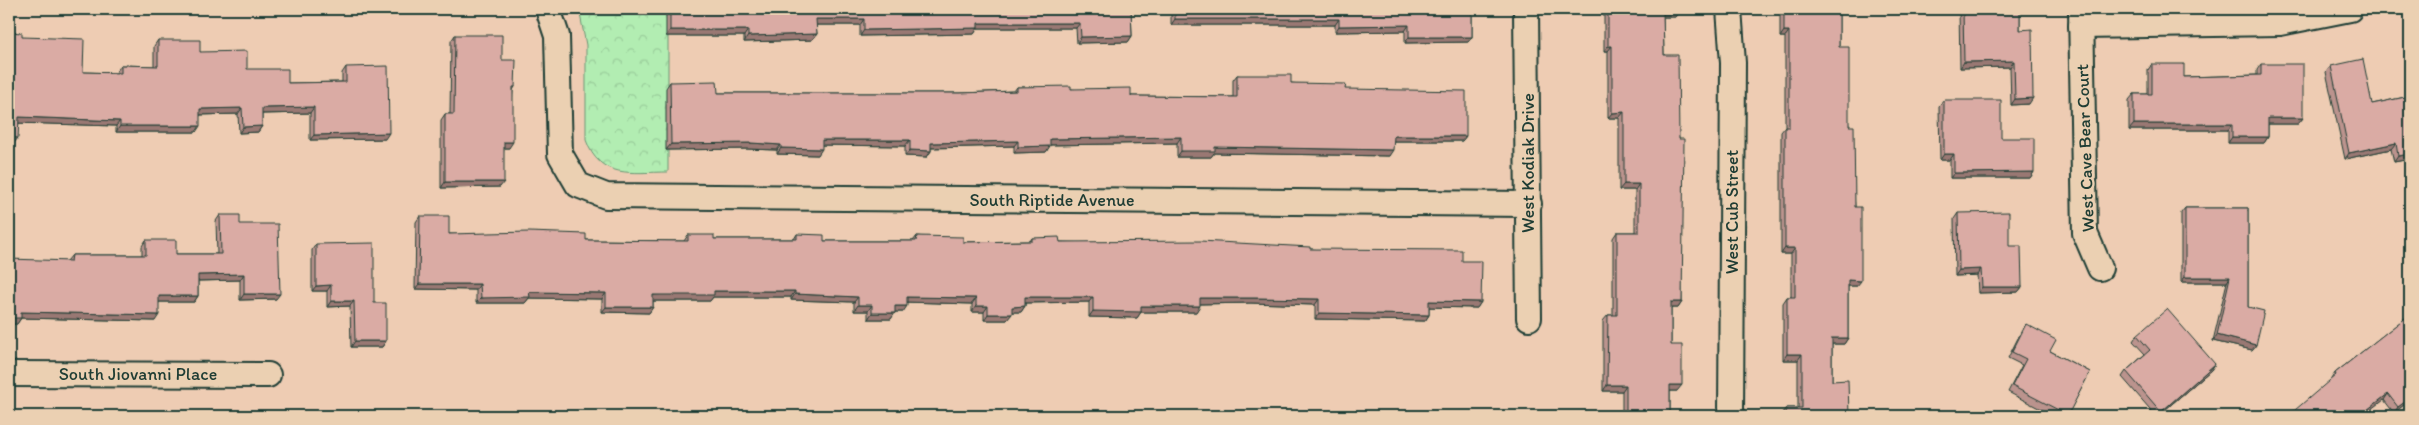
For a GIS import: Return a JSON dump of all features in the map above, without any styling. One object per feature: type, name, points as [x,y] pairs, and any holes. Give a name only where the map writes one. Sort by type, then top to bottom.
[{"type":"street","name":"South Riptide Avenue","points":[[548,9],[558,36],[560,154],[578,185],[606,196],[1528,204]]},
{"type":"street","name":"West Kodiak Drive","points":[[1526,9],[1528,318]]},
{"type":"street","name":"West Cub Street","points":[[1729,9],[1733,63],[1731,416]]},
{"type":"street","points":[[2081,17],[2280,23],[2350,9]]},
{"type":"street","name":"West Cave Bear Court","points":[[2081,17],[2085,234],[2100,268]]},
{"type":"street","name":"South Jiovanni Place","points":[[9,374],[268,375]]},
{"type":"green space","points":[[579,9],[668,9],[668,172],[619,171],[609,168],[600,162],[592,153],[586,140],[586,45]]},
{"type":"building","points":[[670,9],[1131,9],[1132,36],[1081,37],[1080,23],[978,23],[978,28],[864,30],[864,19],[816,19],[817,34],[748,36],[748,30],[670,30]]},
{"type":"building","points":[[1175,9],[1472,9],[1472,37],[1409,37],[1409,25],[1339,26],[1339,19],[1175,19]]},
{"type":"building","points":[[1608,9],[1679,9],[1679,11],[1663,11],[1664,55],[1678,55],[1679,139],[1684,139],[1682,302],[1671,302],[1671,345],[1682,345],[1682,385],[1670,385],[1670,416],[1626,416],[1626,385],[1607,385],[1608,315],[1617,315],[1617,232],[1639,232],[1639,184],[1624,184],[1624,112],[1612,113],[1612,46],[1608,46]]},
{"type":"building","points":[[1784,9],[1839,9],[1839,47],[1849,47],[1849,126],[1854,126],[1855,207],[1861,207],[1861,281],[1848,280],[1848,338],[1832,338],[1832,381],[1848,380],[1849,416],[1786,416],[1786,408],[1802,408],[1802,354],[1787,354],[1787,297],[1795,297],[1795,248],[1785,248],[1785,127],[1789,127],[1789,31],[1784,31]]},
{"type":"building","points":[[1963,9],[2020,9],[2020,30],[2032,29],[2033,98],[2015,99],[2014,61],[1964,62]]},
{"type":"building","points":[[9,32],[22,33],[22,37],[84,39],[83,72],[121,73],[121,65],[158,66],[158,40],[200,40],[200,52],[247,51],[247,69],[288,69],[288,83],[346,82],[346,67],[388,66],[389,133],[314,135],[314,107],[262,108],[262,126],[243,127],[242,108],[200,109],[200,126],[120,126],[120,121],[19,117],[18,138],[9,137]]},
{"type":"building","points":[[455,35],[502,35],[502,60],[516,60],[515,87],[513,87],[513,142],[504,142],[504,182],[445,182],[445,114],[454,114]]},
{"type":"building","points":[[2363,59],[2372,104],[2410,96],[2410,154],[2398,156],[2396,143],[2349,153],[2331,66]]},
{"type":"building","points":[[2152,64],[2184,64],[2184,77],[2261,75],[2261,64],[2303,64],[2303,118],[2268,118],[2268,137],[2232,137],[2232,124],[2134,124],[2134,94],[2152,94]]},
{"type":"building","points":[[1237,75],[1291,75],[1291,83],[1346,84],[1345,89],[1466,91],[1466,136],[1394,136],[1393,150],[1215,147],[1215,151],[1181,151],[1181,137],[1050,139],[1050,146],[1018,147],[1018,141],[931,143],[931,151],[910,150],[910,140],[822,140],[822,149],[781,148],[781,145],[751,143],[671,144],[670,82],[717,81],[718,93],[960,93],[1017,91],[1017,87],[1071,86],[1071,89],[1131,88],[1131,96],[1237,97]]},
{"type":"building","points":[[1944,100],[2001,100],[2001,138],[2034,138],[2034,172],[1954,173],[1954,154],[1944,154]]},
{"type":"building","points":[[2185,208],[2248,208],[2248,307],[2264,311],[2256,345],[2217,335],[2230,277],[2185,277]]},
{"type":"building","points":[[2009,212],[2009,246],[2021,246],[2022,287],[1982,287],[1981,269],[1959,270],[1958,213]]},
{"type":"building","points":[[220,215],[240,215],[240,224],[278,224],[280,294],[244,294],[244,274],[198,275],[198,296],[159,296],[159,315],[21,312],[21,318],[9,318],[9,259],[71,261],[72,255],[146,255],[146,240],[176,240],[176,254],[221,254]]},
{"type":"building","points":[[420,216],[449,216],[449,234],[529,232],[586,234],[586,240],[688,241],[688,235],[714,235],[714,239],[797,239],[797,234],[824,235],[824,241],[916,241],[917,236],[963,237],[963,242],[1032,241],[1032,238],[1059,237],[1060,242],[1200,241],[1310,247],[1310,249],[1462,250],[1462,261],[1482,261],[1481,302],[1429,301],[1429,315],[1319,313],[1319,299],[1200,298],[1200,306],[1141,306],[1141,312],[1093,311],[1093,297],[1025,297],[1025,306],[1012,307],[1012,314],[988,314],[988,306],[976,306],[976,298],[907,297],[907,306],[895,306],[895,313],[872,313],[872,305],[858,305],[858,297],[795,294],[795,291],[714,291],[714,295],[653,295],[653,307],[606,307],[606,293],[529,292],[530,297],[481,298],[480,284],[419,284]]},
{"type":"building","points":[[374,243],[374,303],[386,303],[386,341],[355,341],[354,301],[331,301],[331,285],[316,286],[316,244]]},
{"type":"building","points":[[2167,309],[2215,364],[2161,412],[2126,371],[2150,350],[2137,335]]},
{"type":"building","points":[[2410,314],[2410,398],[2398,407],[2388,394],[2359,416],[2288,416],[2336,375],[2335,373]]},
{"type":"building","points":[[2026,324],[2056,340],[2050,351],[2090,372],[2068,415],[2012,386],[2026,359],[2012,352]]},
{"type":"building","points":[[349,412],[390,413],[390,416],[349,416]]}]
